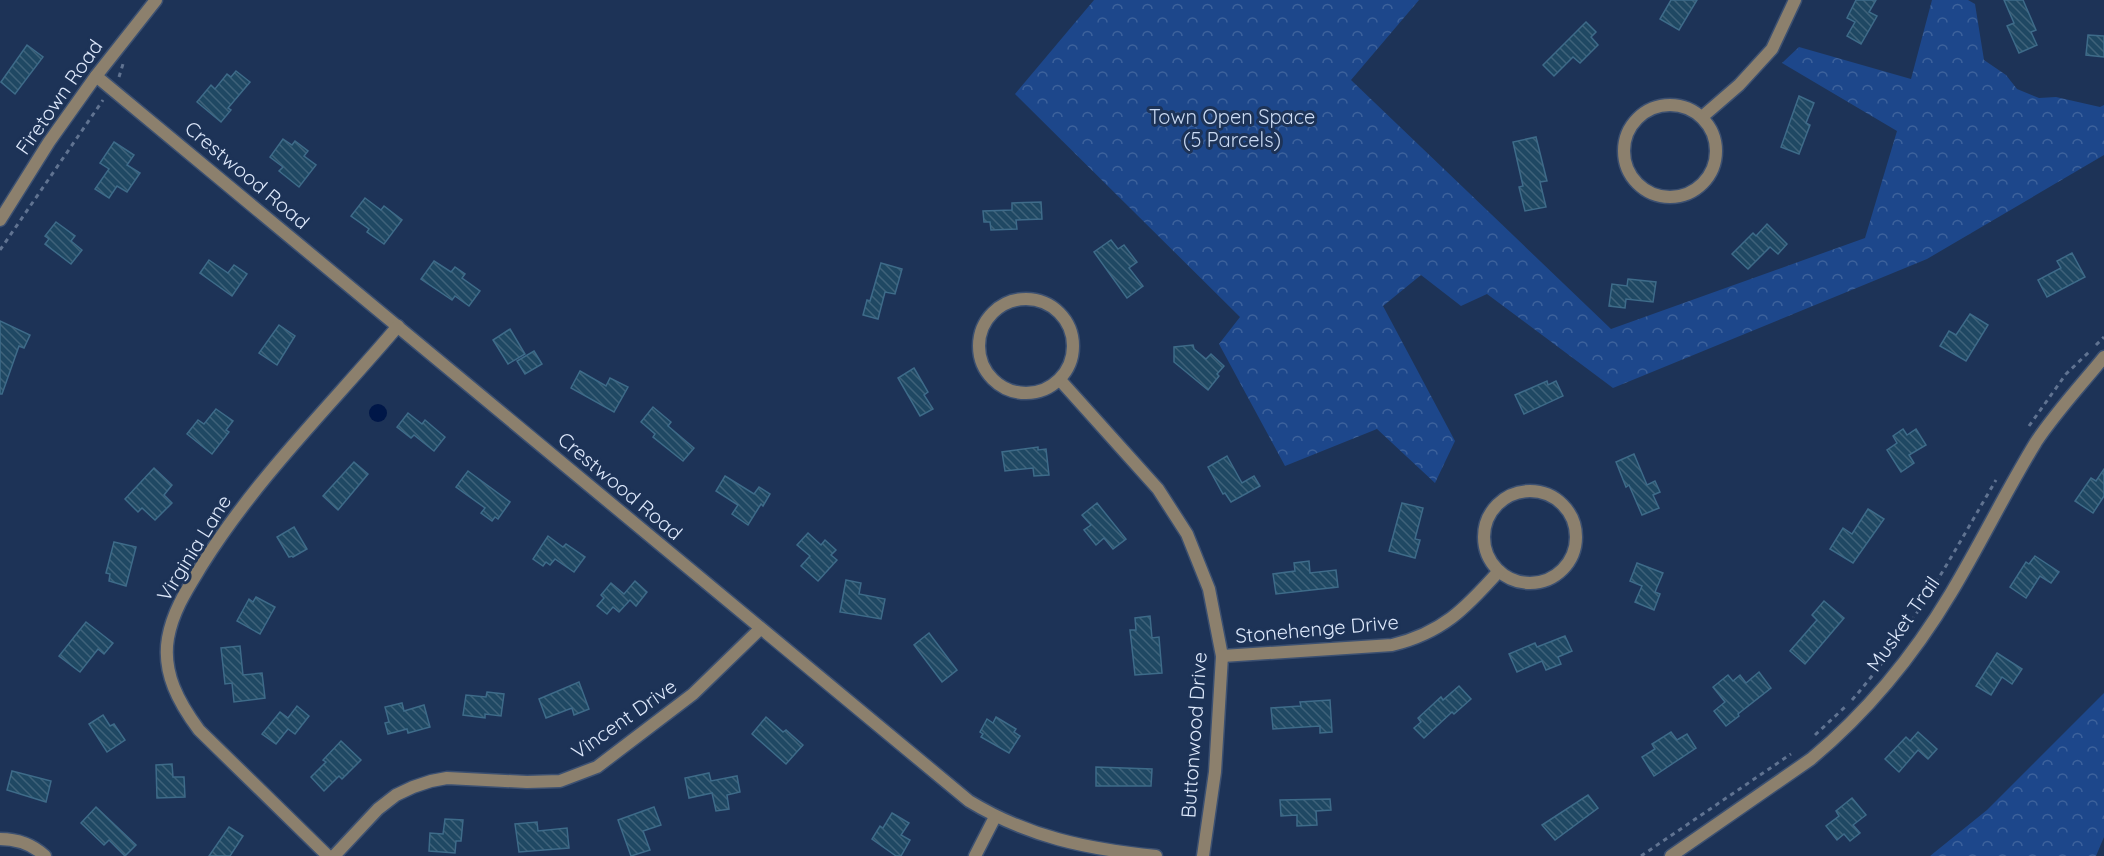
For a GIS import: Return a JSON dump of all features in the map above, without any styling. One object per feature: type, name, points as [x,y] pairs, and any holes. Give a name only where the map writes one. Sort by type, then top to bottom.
[{"type":"street","name":"Firetown Road","points":[[0,220],[49,142],[96,75],[156,0]]},
{"type":"street","points":[[1702,117],[1739,85],[1772,50],[1795,0]]},
{"type":"street","name":"Crestwood Road","points":[[96,75],[969,801],[995,817],[1034,833],[1070,843],[1156,856]]},
{"type":"street","points":[[1674,105],[1689,108],[1702,117],[1711,129],[1716,143],[1717,157],[1704,184],[1686,195],[1664,198],[1649,193],[1636,183],[1628,170],[1623,154],[1625,138],[1632,124],[1643,113],[1658,106],[1674,105]]},
{"type":"street","points":[[1023,299],[1039,300],[1054,308],[1065,319],[1072,334],[1073,351],[1069,366],[1059,380],[1046,389],[1030,393],[1013,391],[999,384],[987,372],[980,357],[979,340],[984,325],[993,312],[1007,303],[1023,299]]},
{"type":"street","name":"Virginia Lane","points":[[328,856],[199,730],[176,693],[171,679],[167,659],[168,639],[182,597],[214,546],[246,503],[398,326]]},
{"type":"street","name":"Musket Trail","points":[[1671,856],[1811,759],[1829,744],[1883,687],[1908,656],[1950,594],[2037,441],[2104,357]]},
{"type":"street","name":"Buttonwood Drive","points":[[1059,380],[1158,489],[1187,534],[1209,588],[1222,656],[1215,772],[1203,856]]},
{"type":"street","points":[[1526,492],[1541,493],[1555,499],[1566,509],[1574,523],[1576,538],[1574,553],[1566,566],[1555,576],[1541,582],[1526,583],[1511,580],[1499,571],[1490,559],[1485,545],[1485,530],[1490,516],[1499,503],[1512,495],[1526,492]]},
{"type":"street","name":"Stonehenge Drive","points":[[1222,656],[1392,645],[1415,639],[1447,621],[1470,603],[1499,571]]},
{"type":"street","name":"Vincent Drive","points":[[334,856],[387,802],[431,780],[447,778],[527,782],[560,781],[597,767],[693,694],[760,629]]},
{"type":"street","points":[[975,856],[995,817]]},
{"type":"street","points":[[0,839],[11,839],[34,846],[45,856]]},
{"type":"path","points":[[0,250],[112,88]]},
{"type":"path","points":[[2026,430],[2066,374],[2104,337]]},
{"type":"path","points":[[1814,736],[1867,682],[1917,612],[1997,478]]},
{"type":"path","points":[[1641,856],[1796,751]]},
{"type":"green space","name":"Town Open Space (5 Parcels)","points":[[1094,0],[1419,0],[1351,80],[1611,329],[1865,238],[1897,131],[1782,63],[1799,47],[1911,79],[1932,0],[1968,0],[1975,4],[1984,60],[2006,75],[2017,89],[2039,98],[2056,97],[2100,107],[2104,105],[2104,155],[1927,259],[1613,388],[1487,294],[1461,306],[1421,275],[1383,306],[1455,441],[1435,483],[1377,429],[1285,466],[1219,344],[1240,317],[1015,94]]},
{"type":"green space","points":[[2104,693],[2104,837],[2096,856],[1930,856],[1987,810]]},
{"type":"shaded area","points":[[378,404],[384,407],[387,413],[384,419],[378,422],[372,419],[369,413],[372,407]]},
{"type":"building","points":[[1671,0],[1697,0],[1679,30],[1660,19]]},
{"type":"building","points":[[1856,0],[1876,0],[1869,12],[1877,16],[1861,44],[1847,36],[1855,22],[1847,18]]},
{"type":"building","points":[[2004,0],[2023,0],[2036,30],[2031,32],[2037,45],[2019,53],[2007,26],[2014,23]]},
{"type":"building","points":[[1586,22],[1596,32],[1591,37],[1598,45],[1580,63],[1573,57],[1554,76],[1543,65]]},
{"type":"building","points":[[2088,35],[2104,36],[2104,57],[2086,55]]},
{"type":"building","points":[[27,45],[43,57],[15,94],[1,82]]},
{"type":"building","points":[[236,71],[250,82],[228,108],[231,110],[221,122],[197,102],[211,85],[215,89],[227,74],[231,77]]},
{"type":"building","points":[[1799,96],[1814,103],[1806,123],[1810,125],[1799,154],[1781,147]]},
{"type":"building","points":[[1536,137],[1547,181],[1540,182],[1546,207],[1525,211],[1519,187],[1523,186],[1513,142]]},
{"type":"building","points":[[283,139],[292,145],[295,141],[308,151],[304,156],[316,165],[299,187],[279,171],[283,167],[270,157]]},
{"type":"building","points":[[114,142],[134,155],[127,165],[140,173],[127,192],[117,186],[109,198],[95,189],[109,169],[100,163]]},
{"type":"building","points":[[365,198],[381,210],[384,206],[402,220],[384,244],[367,232],[369,229],[351,216]]},
{"type":"building","points":[[1041,202],[1042,219],[1016,220],[1017,229],[991,230],[990,222],[984,222],[983,211],[1012,210],[1012,203]]},
{"type":"building","points":[[56,222],[75,236],[71,241],[82,250],[71,264],[45,244],[49,239],[45,236]]},
{"type":"building","points":[[1767,224],[1787,244],[1778,254],[1770,247],[1748,269],[1732,254],[1753,233],[1756,236]]},
{"type":"building","points":[[1111,240],[1118,249],[1124,245],[1137,262],[1129,268],[1143,286],[1127,298],[1094,252]]},
{"type":"building","points":[[2072,253],[2085,277],[2047,297],[2038,280],[2061,268],[2057,261]]},
{"type":"building","points":[[209,260],[228,273],[234,265],[247,274],[232,296],[200,273]]},
{"type":"building","points":[[434,261],[451,272],[455,267],[465,274],[462,278],[480,291],[469,306],[455,296],[452,300],[421,279]]},
{"type":"building","points":[[881,263],[902,269],[895,294],[885,292],[878,319],[863,315],[867,300],[870,301]]},
{"type":"building","points":[[1628,279],[1656,282],[1653,302],[1626,299],[1625,308],[1609,306],[1612,284],[1627,286]]},
{"type":"building","points":[[1970,314],[1988,325],[1966,361],[1940,346],[1949,331],[1956,335]]},
{"type":"building","points":[[0,321],[30,335],[24,348],[19,346],[2,394],[0,394]]},
{"type":"building","points":[[279,325],[295,336],[277,365],[259,353]]},
{"type":"building","points":[[510,329],[525,354],[508,364],[493,340]]},
{"type":"building","points":[[1193,345],[1194,349],[1206,359],[1211,354],[1224,366],[1208,390],[1174,362],[1174,347]]},
{"type":"building","points":[[534,351],[542,364],[525,374],[517,361]]},
{"type":"building","points":[[914,368],[928,392],[924,395],[933,409],[920,416],[898,378]]},
{"type":"building","points":[[580,371],[606,386],[610,378],[628,387],[614,412],[571,388]]},
{"type":"building","points":[[1547,381],[1548,385],[1556,381],[1563,396],[1524,414],[1515,395]]},
{"type":"building","points":[[653,407],[671,422],[668,426],[694,448],[683,461],[653,437],[655,434],[641,422]]},
{"type":"building","points":[[216,409],[233,421],[226,430],[229,432],[212,454],[187,434],[198,420],[204,424]]},
{"type":"building","points":[[408,413],[422,424],[425,420],[445,437],[434,451],[414,435],[411,438],[397,427]]},
{"type":"building","points":[[1903,429],[1907,435],[1916,429],[1926,445],[1909,455],[1914,463],[1901,472],[1887,450],[1897,443],[1893,436]]},
{"type":"building","points":[[1038,447],[1038,450],[1046,449],[1049,475],[1034,476],[1033,468],[1005,471],[1002,452]]},
{"type":"building","points":[[1634,454],[1647,485],[1655,481],[1660,492],[1653,495],[1659,508],[1642,515],[1629,485],[1626,487],[1616,462]]},
{"type":"building","points":[[1227,456],[1242,483],[1254,476],[1260,486],[1231,502],[1225,493],[1223,494],[1208,467]]},
{"type":"building","points":[[354,462],[368,474],[338,510],[323,496]]},
{"type":"building","points":[[154,468],[172,485],[164,495],[172,503],[155,520],[142,508],[138,512],[125,499]]},
{"type":"building","points":[[2104,469],[2104,496],[2093,513],[2075,501],[2091,478],[2096,481]]},
{"type":"building","points":[[468,471],[510,502],[498,519],[495,517],[492,521],[481,513],[485,508],[456,487]]},
{"type":"building","points":[[725,476],[754,494],[759,487],[770,494],[748,525],[732,514],[738,505],[716,491]]},
{"type":"building","points":[[1097,503],[1126,539],[1113,549],[1104,538],[1096,545],[1084,530],[1091,525],[1082,515]]},
{"type":"building","points":[[1402,503],[1423,508],[1415,539],[1420,540],[1415,558],[1389,551]]},
{"type":"building","points":[[1868,509],[1884,519],[1853,563],[1830,549],[1843,528],[1852,534]]},
{"type":"building","points":[[294,527],[307,549],[289,557],[277,537]]},
{"type":"building","points":[[808,533],[821,545],[825,540],[836,550],[831,555],[837,560],[818,581],[801,566],[810,556],[797,545]]},
{"type":"building","points":[[548,536],[563,547],[566,544],[585,557],[574,572],[555,559],[550,565],[546,562],[543,566],[533,559]]},
{"type":"building","points":[[114,542],[136,547],[126,586],[109,581],[110,574],[106,573]]},
{"type":"building","points":[[2035,556],[2059,572],[2051,583],[2040,576],[2026,598],[2010,587],[2026,562],[2029,564]]},
{"type":"building","points":[[1309,561],[1310,573],[1336,570],[1338,587],[1276,594],[1273,574],[1295,571],[1294,563]]},
{"type":"building","points":[[1637,563],[1663,573],[1655,592],[1660,594],[1654,610],[1635,602],[1642,586],[1630,581]]},
{"type":"building","points":[[846,580],[861,583],[859,594],[885,599],[881,619],[840,612]]},
{"type":"building","points":[[635,581],[647,592],[636,606],[630,600],[619,612],[613,607],[607,614],[597,606],[604,598],[601,595],[611,583],[624,594]]},
{"type":"building","points":[[256,597],[275,607],[260,634],[237,621],[249,599],[253,602]]},
{"type":"building","points":[[1824,601],[1844,618],[1805,664],[1790,651],[1817,620],[1812,615]]},
{"type":"building","points":[[1150,616],[1152,638],[1159,637],[1162,673],[1135,675],[1130,630],[1136,630],[1135,618]]},
{"type":"building","points":[[86,622],[113,643],[104,654],[98,649],[80,672],[59,656]]},
{"type":"building","points":[[929,633],[957,670],[942,682],[914,645]]},
{"type":"building","points":[[1565,636],[1572,651],[1558,657],[1561,664],[1546,670],[1542,661],[1517,672],[1509,654],[1535,643],[1537,647]]},
{"type":"building","points":[[240,646],[243,675],[262,673],[265,698],[234,702],[232,683],[225,684],[221,648]]},
{"type":"building","points":[[1997,653],[2022,669],[2012,684],[2002,677],[1991,695],[1976,686]]},
{"type":"building","points":[[1759,672],[1771,688],[1726,726],[1714,711],[1725,702],[1713,687],[1728,675],[1733,681],[1740,675],[1746,683]]},
{"type":"building","points":[[579,682],[589,709],[574,715],[572,708],[546,718],[539,699]]},
{"type":"building","points":[[1459,686],[1471,699],[1454,714],[1452,712],[1424,738],[1414,728],[1421,722],[1418,718],[1441,697],[1443,700]]},
{"type":"building","points":[[487,692],[504,694],[501,716],[485,714],[485,718],[463,715],[466,695],[486,697]]},
{"type":"building","points":[[1330,700],[1332,732],[1320,733],[1320,726],[1273,729],[1271,708],[1301,706],[1300,702]]},
{"type":"building","points":[[402,703],[404,711],[424,705],[430,727],[408,733],[407,729],[388,734],[385,723],[389,722],[385,707]]},
{"type":"building","points":[[297,706],[309,716],[295,734],[288,729],[276,744],[262,734],[280,712],[288,718]]},
{"type":"building","points":[[103,715],[110,726],[114,724],[125,740],[107,752],[89,724]]},
{"type":"building","points":[[766,717],[803,745],[786,764],[752,734]]},
{"type":"building","points":[[996,717],[1016,729],[1014,732],[1020,736],[1009,753],[981,737],[983,734],[980,732],[987,719],[993,723]]},
{"type":"building","points":[[1671,732],[1677,740],[1687,734],[1696,748],[1654,776],[1642,757],[1655,749],[1652,744]]},
{"type":"building","points":[[1918,732],[1937,749],[1928,759],[1918,750],[1899,772],[1885,759],[1906,737],[1910,741]]},
{"type":"building","points":[[341,741],[361,760],[342,779],[339,776],[324,791],[311,777],[326,762],[323,760]]},
{"type":"building","points":[[172,764],[173,777],[184,777],[185,797],[157,798],[156,765]]},
{"type":"building","points":[[1096,767],[1152,769],[1151,786],[1096,786]]},
{"type":"building","points":[[12,771],[51,781],[46,802],[7,790]]},
{"type":"building","points":[[709,773],[711,781],[737,776],[740,792],[727,795],[729,809],[716,811],[712,793],[689,798],[685,778]]},
{"type":"building","points":[[1588,795],[1598,808],[1555,840],[1542,825]]},
{"type":"building","points":[[1852,798],[1866,815],[1853,825],[1860,833],[1850,841],[1844,834],[1837,840],[1826,826],[1839,816],[1836,811]]},
{"type":"building","points":[[1330,799],[1331,810],[1316,811],[1317,825],[1297,826],[1297,815],[1281,816],[1280,800]]},
{"type":"building","points":[[96,807],[136,845],[125,856],[109,840],[104,845],[81,823]]},
{"type":"building","points":[[654,807],[661,825],[643,831],[650,850],[631,856],[618,820]]},
{"type":"building","points":[[892,813],[909,823],[901,835],[910,840],[901,856],[896,856],[872,839],[880,826],[883,828]]},
{"type":"building","points":[[445,819],[463,820],[461,841],[456,841],[455,853],[429,851],[430,833],[443,834]]},
{"type":"building","points":[[537,822],[538,831],[567,828],[569,848],[519,852],[515,824]]},
{"type":"building","points":[[229,827],[243,836],[230,856],[209,856]]}]
